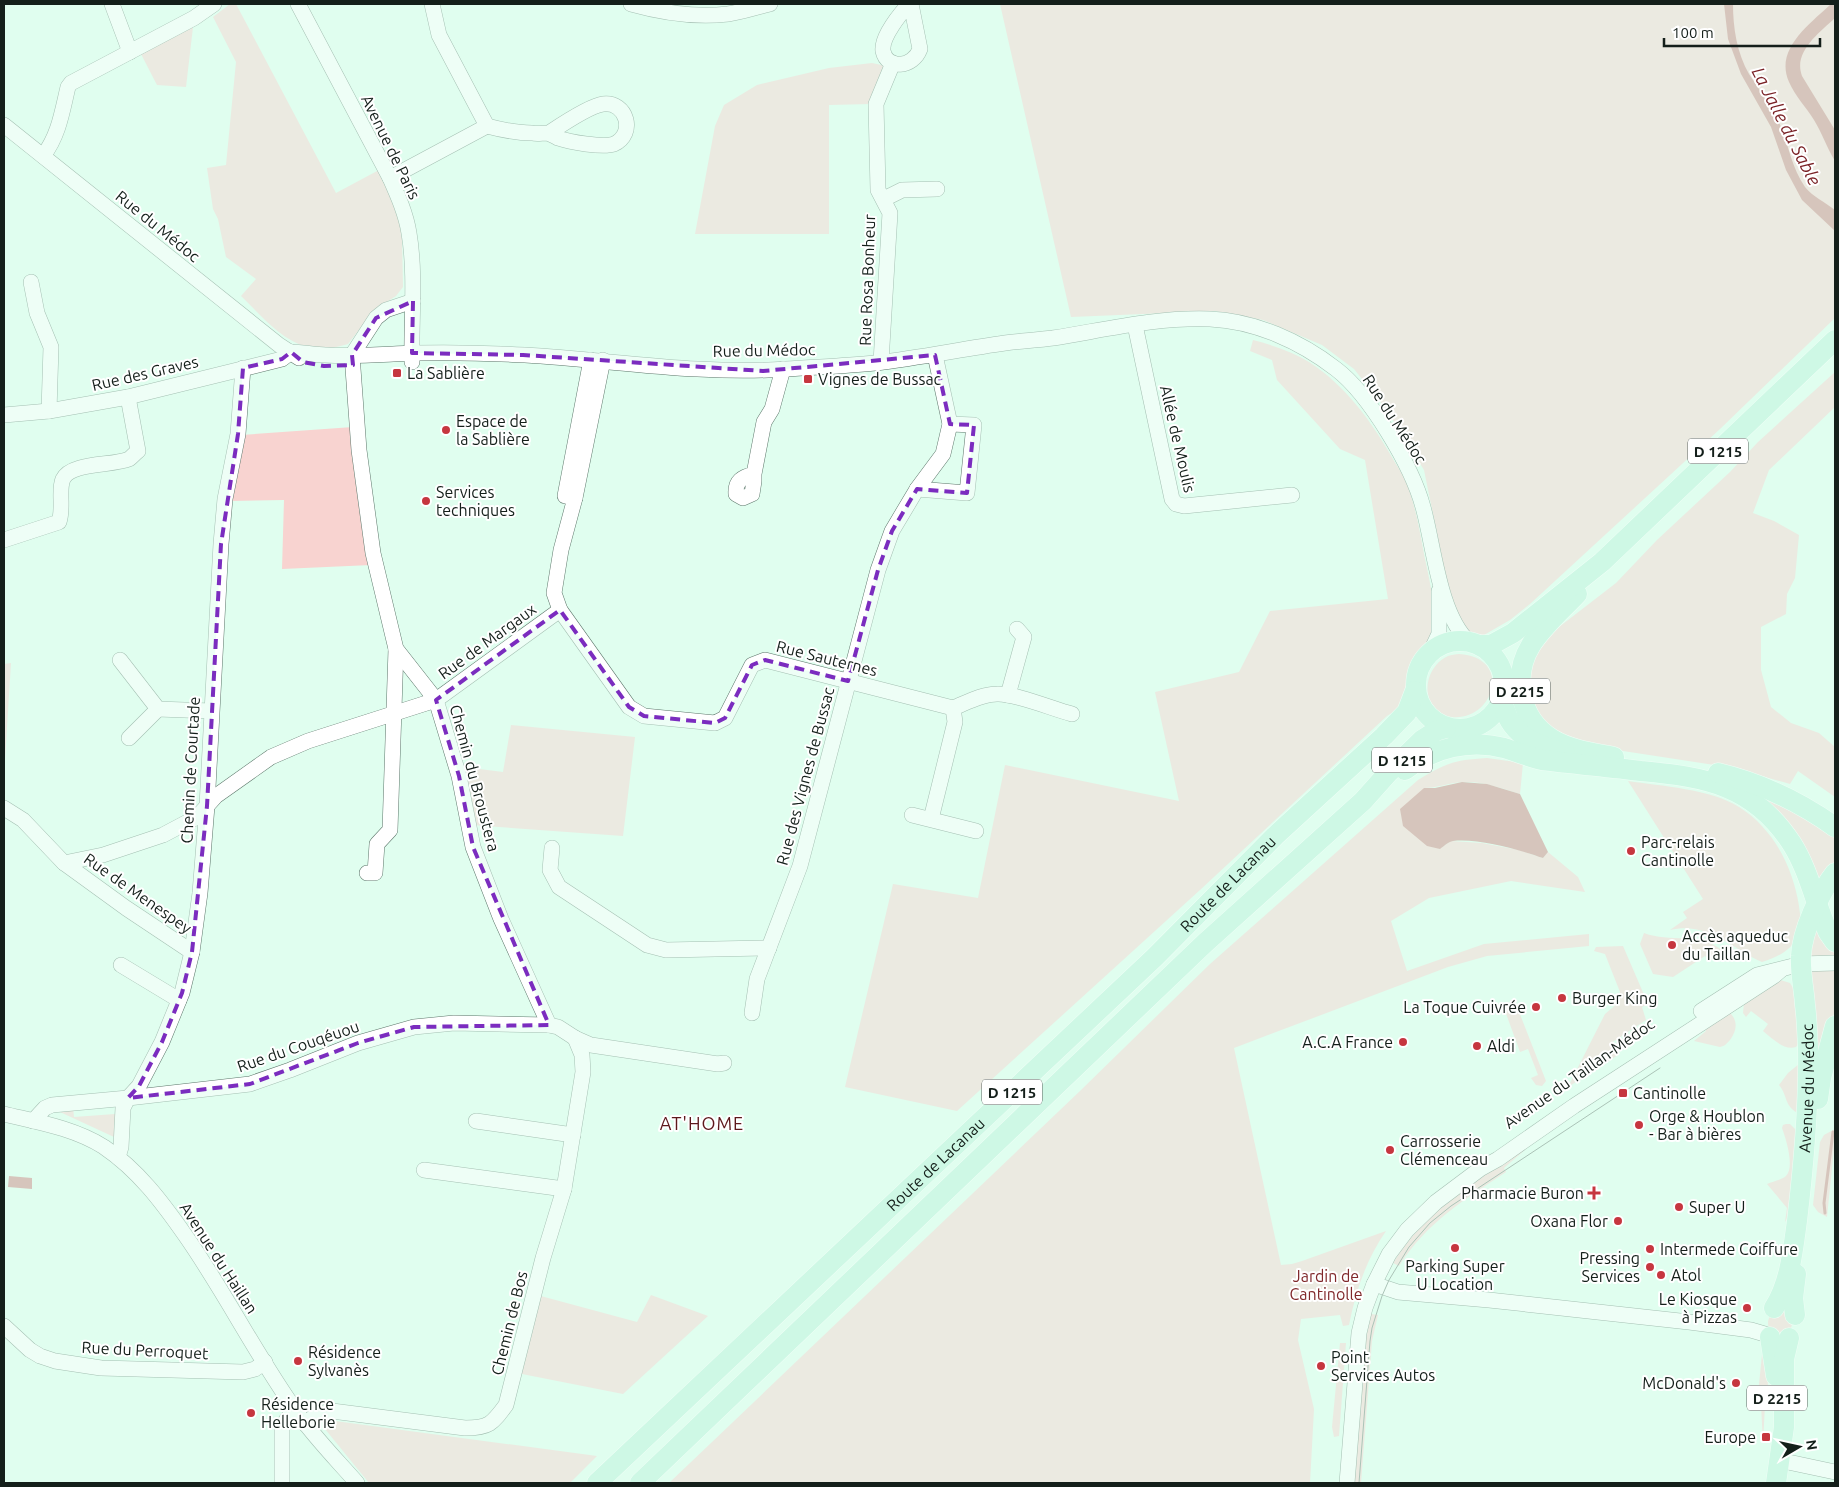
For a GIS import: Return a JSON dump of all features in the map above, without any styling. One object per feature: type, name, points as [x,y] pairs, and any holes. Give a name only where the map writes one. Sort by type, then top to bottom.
[{"type":"main road","name":"D 1215","points":[[1474,643],[1491,645],[1513,633],[1602,562],[1835,340]]},
{"type":"main road","name":"D 1215","points":[[1503,676],[1512,650],[1583,588],[1602,562]]},
{"type":"main road","name":"D 2215","points":[[1583,588],[1536,638],[1531,646],[1524,660],[1521,673],[1520,688],[1522,700],[1534,723],[1552,740],[1616,758]]},
{"type":"main road","points":[[1474,728],[1486,721],[1496,711],[1502,699],[1504,688],[1503,676],[1499,664],[1490,653],[1474,643],[1456,641],[1442,644],[1431,651],[1421,662],[1416,676],[1416,691],[1419,703],[1426,714],[1446,728],[1460,730],[1474,728],[1496,732],[1528,750],[1568,763]]},
{"type":"main road","name":"Route de Lacanau","points":[[597,1483],[1155,957],[1275,836],[1384,736],[1407,712],[1416,691]]},
{"type":"main road","name":"D 2215","points":[[1502,699],[1506,716],[1514,727],[1529,740],[1541,746],[1566,753],[1682,766],[1735,777],[1767,788],[1816,813],[1835,827]]},
{"type":"main road","name":"Route de Lacanau","points":[[640,1483],[1205,943],[1363,802],[1422,740],[1436,731],[1446,728]]},
{"type":"main road","points":[[1363,802],[1425,756],[1451,747],[1481,744],[1506,749],[1527,757],[1680,775],[1714,782],[1741,794],[1753,802],[1769,816],[1792,845],[1806,874],[1828,932],[1835,942]]},
{"type":"main road","points":[[1816,813],[1835,820]]},
{"type":"main road","name":"Avenue du Médoc","points":[[1776,1483],[1784,1428],[1784,1359],[1773,1328],[1790,1261],[1799,1201],[1808,1078],[1806,1009],[1801,949],[1810,918],[1835,872]]},
{"type":"main road","name":"Avenue du Médoc","points":[[1773,1328],[1796,1329],[1794,1288],[1802,1243],[1820,1087],[1835,1026]]},
{"type":"street","points":[[112,4],[130,52]]},
{"type":"street","points":[[43,156],[53,142],[57,132],[68,87],[79,78],[194,18],[214,4]]},
{"type":"street","name":"Avenue de Paris","points":[[298,4],[390,178],[402,205],[409,234],[413,301],[412,354]]},
{"type":"street","points":[[432,4],[439,35],[487,126]]},
{"type":"street","points":[[631,4],[659,12],[690,16],[729,14],[770,4]]},
{"type":"street","points":[[910,4],[920,49],[918,56],[912,62],[904,64],[893,63],[887,59],[883,50],[884,43],[888,32],[901,12],[910,4]]},
{"type":"street","name":"Rue Rosa Bonheur","points":[[881,362],[890,213],[878,190],[876,104],[893,63]]},
{"type":"street","points":[[390,178],[487,126],[502,130],[549,133],[558,138],[608,145],[616,143],[622,138],[627,128],[627,119],[622,110],[612,104],[602,104],[549,133]]},
{"type":"street","name":"Rue du Médoc","points":[[4,125],[279,345],[303,362],[324,366],[353,360],[412,354],[478,353],[597,360],[672,367],[763,371],[783,370],[881,362],[1135,325],[1193,319],[1238,322],[1280,336],[1319,356],[1343,374],[1372,410],[1396,447],[1412,476],[1423,506],[1439,582],[1456,627],[1474,643]]},
{"type":"street","name":"Rue Rosa Bonheur","points":[[884,199],[902,190],[937,189]]},
{"type":"street","points":[[31,282],[37,313],[51,348],[49,411]]},
{"type":"street","points":[[353,360],[376,318],[386,310],[413,301]]},
{"type":"street","name":"Allée de Moulis","points":[[1135,325],[1172,499],[1176,504],[1184,506],[1292,495]]},
{"type":"street","name":"Rue des Graves","points":[[4,415],[49,411],[128,397],[282,359],[291,352]]},
{"type":"street","name":"Rue des Vignes de Bussac","points":[[752,1013],[757,979],[800,866],[878,570],[892,531],[916,488],[943,454],[950,424],[935,354]]},
{"type":"street","name":"Chemin du Broustera","points":[[353,360],[359,450],[373,553],[396,649],[436,700],[459,776],[473,847],[501,919],[549,1025]]},
{"type":"street","name":"Rue Sauternes","points":[[597,360],[565,496],[576,498],[561,550],[554,593],[560,610],[629,707],[644,716],[714,723],[725,718],[752,665],[765,660],[953,708]]},
{"type":"street","name":"Chemin de Courtade","points":[[118,1157],[121,1147],[123,1108],[128,1098],[139,1086],[158,1050],[179,1000],[192,952],[200,893],[207,806],[221,544],[225,499],[238,434],[243,368]]},
{"type":"street","points":[[754,474],[764,422],[772,409],[783,370]]},
{"type":"street","points":[[4,540],[59,522],[62,513],[62,482],[66,474],[75,470],[130,459],[138,451],[128,397]]},
{"type":"street","points":[[916,488],[967,493],[974,425],[950,424]]},
{"type":"street","name":"Rue du Médoc","points":[[1431,651],[1437,640],[1440,626],[1439,582]]},
{"type":"street","name":"Rue de Margaux","points":[[393,714],[436,700],[560,610]]},
{"type":"street","points":[[1008,695],[1024,637],[1017,629]]},
{"type":"street","points":[[367,873],[375,873],[377,844],[390,830],[396,649]]},
{"type":"street","points":[[120,660],[158,710]]},
{"type":"street","points":[[931,819],[955,722],[953,708],[983,696],[997,694],[1008,695],[1072,714]]},
{"type":"street","points":[[129,738],[158,710],[211,710]]},
{"type":"street","name":"Rue de Menespey","points":[[64,863],[103,855],[164,835],[197,817],[216,796],[271,757],[308,741],[393,714]]},
{"type":"street","name":"Rue de Menespey","points":[[4,808],[23,820],[64,863],[126,908],[192,952]]},
{"type":"street","points":[[912,815],[976,831]]},
{"type":"street","points":[[552,848],[550,870],[559,887],[647,945],[666,950],[769,948]]},
{"type":"street","name":"Avenue du Taillan-Médoc","points":[[1347,1483],[1358,1341],[1365,1308],[1374,1284],[1389,1254],[1411,1226],[1436,1202],[1480,1169],[1498,1159],[1574,1106],[1781,970],[1801,964],[1835,963]]},
{"type":"street","points":[[121,964],[179,1000]]},
{"type":"street","name":"Rue du Couqéuou","points":[[33,1121],[45,1108],[52,1105],[250,1084],[358,1043],[414,1027],[454,1023],[549,1025],[558,1027],[575,1038],[591,1045],[724,1064]]},
{"type":"street","name":"Chemin de Bos","points":[[305,1424],[325,1411],[465,1428],[482,1428],[496,1419],[506,1405],[543,1258],[564,1189],[583,1072],[582,1055],[575,1038]]},
{"type":"street","name":"Avenue du Haillan","points":[[4,1114],[55,1126],[88,1138],[118,1157],[144,1182],[169,1212],[198,1254],[295,1410],[357,1483]]},
{"type":"street","points":[[476,1121],[573,1135]]},
{"type":"street","points":[[424,1170],[564,1189]]},
{"type":"street","points":[[1374,1284],[1398,1292],[1480,1299],[1736,1328],[1773,1328]]},
{"type":"street","name":"Rue du Perroquet","points":[[4,1326],[30,1350],[40,1356],[55,1361],[101,1368],[243,1372],[255,1369],[265,1362]]},
{"type":"street","points":[[282,1483],[282,1427],[295,1410]]},
{"type":"street","points":[[1779,1460],[1835,1472]]},
{"type":"highlighted area","points":[[413,301],[412,353],[523,355],[763,371],[935,355],[950,424],[974,425],[967,493],[917,489],[892,531],[878,570],[848,681],[765,660],[752,665],[725,718],[715,723],[644,716],[629,707],[560,610],[436,700],[459,776],[473,847],[549,1025],[414,1027],[358,1043],[250,1084],[128,1098],[139,1086],[162,1042],[182,993],[192,952],[207,806],[221,544],[238,434],[243,368],[282,359],[291,352],[303,362],[324,366],[353,365],[352,355],[376,318]]},
{"type":"green space","points":[[230,4],[236,4],[336,193],[379,170],[398,210],[402,238],[403,287],[396,296],[373,312],[348,344],[317,349],[292,341],[283,335],[241,296],[256,279],[226,257],[218,219],[213,209],[207,168],[226,165],[236,62],[213,17]]},
{"type":"green space","points":[[1000,4],[1835,4],[1835,318],[1720,429],[1530,604],[1510,620],[1484,635],[1476,636],[1467,632],[1460,622],[1446,578],[1424,470],[1386,409],[1354,369],[1322,345],[1263,320],[1215,311],[1071,317]]},
{"type":"green space","points":[[193,27],[186,87],[157,85],[141,54]]},
{"type":"green space","points":[[872,63],[886,66],[871,104],[829,105],[829,234],[695,234],[715,126],[724,105],[757,85],[829,68]]},
{"type":"green space","points":[[1253,340],[1303,358],[1322,371],[1346,393],[1367,418],[1406,482],[1431,586],[1434,627],[1431,639],[1412,663],[1407,676],[1403,700],[1395,711],[1387,716],[1200,890],[957,1111],[845,1087],[893,884],[978,898],[1005,765],[1179,801],[1155,692],[1239,672],[1270,611],[1388,599],[1365,460],[1340,449],[1277,380],[1272,360],[1250,351]]},
{"type":"green space","points":[[1835,372],[1835,407],[1769,470],[1753,513],[1774,521],[1799,535],[1795,578],[1787,594],[1786,614],[1761,627],[1761,670],[1771,707],[1791,723],[1819,733],[1835,747],[1835,797],[1798,771],[1790,784],[1734,768],[1597,747],[1547,728],[1528,698],[1530,661],[1539,647],[1559,627],[1616,583],[1657,540],[1730,472],[1758,442]]},
{"type":"green space","points":[[353,427],[371,565],[282,569],[284,500],[229,501],[241,435]]},
{"type":"green space","points":[[1459,654],[1476,658],[1487,666],[1492,676],[1492,688],[1487,700],[1479,709],[1467,716],[1452,717],[1439,711],[1429,699],[1428,685],[1429,678],[1436,665],[1448,656]]},
{"type":"green space","points":[[11,663],[4,776],[4,664]]},
{"type":"green space","points":[[511,725],[635,737],[623,836],[471,825],[456,766],[503,772]]},
{"type":"green space","name":"Jardin de Cantinolle","points":[[1487,758],[1523,763],[1520,794],[1491,785],[1470,782],[1424,788],[1439,849],[1451,841],[1482,843],[1519,850],[1543,858],[1548,852],[1578,877],[1585,892],[1511,881],[1429,898],[1391,921],[1407,971],[1484,944],[1589,934],[1589,946],[1487,956],[1448,967],[1234,1048],[1281,1265],[1302,1261],[1386,1231],[1373,1253],[1363,1276],[1349,1325],[1343,1326],[1340,1315],[1301,1319],[1298,1340],[1314,1409],[1310,1483],[669,1483],[1080,1091],[1210,964],[1418,780],[1451,763]]},
{"type":"green space","points":[[1628,781],[1685,789],[1714,796],[1739,807],[1762,826],[1780,850],[1796,891],[1801,925],[1798,936],[1788,949],[1778,956],[1762,962],[1707,932],[1683,928],[1670,930],[1687,918],[1683,912],[1703,899]]},
{"type":"green space","points":[[1757,791],[1835,834],[1835,861],[1819,883]]},
{"type":"green space","points":[[1815,921],[1835,949],[1835,956],[1808,957]]},
{"type":"green space","points":[[1644,933],[1654,936],[1704,941],[1722,950],[1708,959],[1705,956],[1673,977],[1653,974],[1640,944]]},
{"type":"green space","points":[[1623,946],[1648,1004],[1642,1007],[1646,1020],[1611,1043],[1618,1055],[1568,1087],[1605,1014],[1618,1003],[1620,992],[1605,954],[1594,951],[1596,947]]},
{"type":"green space","points":[[1809,969],[1835,969],[1835,1010],[1818,1067]]},
{"type":"green space","points":[[1777,979],[1790,983],[1795,991],[1798,1044],[1792,1048],[1783,1046],[1763,1031],[1768,1024],[1751,1011],[1746,1017],[1743,1013],[1744,1003]]},
{"type":"green space","points":[[1516,1004],[1546,1081],[1542,1086],[1536,1085],[1531,1078],[1538,1075],[1528,1049],[1520,1052],[1504,1008]]},
{"type":"green space","points":[[1727,1010],[1731,1013],[1736,1024],[1733,1036],[1726,1044],[1720,1047],[1694,1041],[1706,1031],[1703,1026]]},
{"type":"green space","points":[[1799,1064],[1798,1113],[1790,1107],[1779,1085],[1788,1073]]},
{"type":"green space","points":[[73,1107],[74,1117],[115,1114],[114,1137],[60,1112],[58,1109]]},
{"type":"green space","points":[[1786,1124],[1790,1124],[1798,1132],[1793,1209],[1785,1222],[1787,1208],[1767,1184],[1786,1176],[1789,1172],[1789,1153],[1782,1128]]},
{"type":"green space","points":[[1835,1129],[1827,1217],[1818,1212],[1813,1205],[1820,1142],[1824,1135]]},
{"type":"green space","points":[[1533,1143],[1504,1168],[1506,1172],[1434,1224],[1410,1250],[1399,1266],[1393,1263],[1421,1226],[1455,1195]]},
{"type":"green space","points":[[537,1295],[637,1322],[651,1295],[708,1316],[623,1394],[517,1373]]},
{"type":"green space","points":[[1780,1311],[1789,1314],[1792,1323],[1789,1332],[1780,1335],[1771,1332],[1768,1323],[1771,1314]]},
{"type":"green space","points":[[1371,1314],[1378,1315],[1372,1341],[1361,1483],[1354,1483],[1365,1341]]},
{"type":"green space","points":[[1340,1343],[1346,1343],[1339,1436],[1334,1437],[1332,1427]]},
{"type":"green space","points":[[1763,1345],[1769,1393],[1765,1405],[1763,1443],[1761,1405],[1758,1394]]},
{"type":"green space","points":[[335,1421],[597,1456],[570,1483],[369,1483],[325,1429]]},
{"type":"shaded area","points":[[1724,4],[1733,4],[1735,31],[1741,58],[1778,120],[1801,180],[1812,194],[1835,210],[1835,231],[1802,200],[1786,170],[1771,127],[1741,74],[1728,39]]},
{"type":"shaded area","points":[[1831,4],[1835,4],[1835,18],[1815,37],[1804,51],[1800,67],[1802,76],[1835,130],[1835,161],[1814,120],[1791,87],[1786,70],[1786,59],[1790,48],[1805,28]]},
{"type":"shaded area","points":[[1462,782],[1487,784],[1520,794],[1548,852],[1543,858],[1511,848],[1474,841],[1453,841],[1440,849],[1427,846],[1403,826],[1400,809],[1424,788],[1435,788]]},
{"type":"shaded area","points":[[9,1176],[32,1178],[32,1189],[8,1187]]},
{"type":"waterway","points":[[1825,1213],[1824,1203],[1833,1132]]},
{"type":"tram line","points":[[1359,1483],[1372,1328],[1389,1280],[1409,1247],[1430,1223],[1451,1206],[1660,1068]]},
{"type":"place","name":"La Sablière","points":[[397,373]]},
{"type":"place","name":"Vignes de Bussac","points":[[808,379]]},
{"type":"place","name":"Espace de la Sablière","points":[[446,430]]},
{"type":"place","name":"Services techniques","points":[[426,501]]},
{"type":"place","name":"Parc-relais Cantinolle","points":[[1631,851]]},
{"type":"place","name":"Accès aqueduc du Taillan","points":[[1672,945]]},
{"type":"place","name":"Burger King","points":[[1562,998]]},
{"type":"place","name":"La Toque Cuivrée","points":[[1536,1007]]},
{"type":"place","name":"A.C.A France","points":[[1403,1042]]},
{"type":"place","name":"Aldi","points":[[1477,1046]]},
{"type":"place","name":"Cantinolle","points":[[1623,1093]]},
{"type":"place","name":"Orge & Houblon - Bar à bières","points":[[1639,1125]]},
{"type":"place","name":"Carrosserie Clémenceau","points":[[1390,1150]]},
{"type":"place","name":"Pharmacie Buron","points":[[1594,1193]]},
{"type":"place","name":"Super U","points":[[1679,1207]]},
{"type":"place","name":"Oxana Flor","points":[[1618,1221]]},
{"type":"place","name":"Parking Super U Location","points":[[1455,1248]]},
{"type":"place","name":"Intermede Coiffure","points":[[1650,1249]]},
{"type":"place","name":"Pressing Services","points":[[1650,1267]]},
{"type":"place","name":"Atol","points":[[1661,1275]]},
{"type":"place","name":"Le Kiosque à Pizzas","points":[[1747,1308]]},
{"type":"place","name":"Résidence Sylvanès","points":[[298,1361]]},
{"type":"place","name":"Point Services Autos","points":[[1321,1366]]},
{"type":"place","name":"McDonald's","points":[[1736,1383]]},
{"type":"place","name":"Résidence Helleborie","points":[[251,1413]]},
{"type":"place","name":"Europe","points":[[1766,1437]]},
{"type":"district","name":"AT'HOME","points":[[702,1123]]},
{"type":"water label","name":"La Jalle du Sable","points":[[1787,126]]}]
